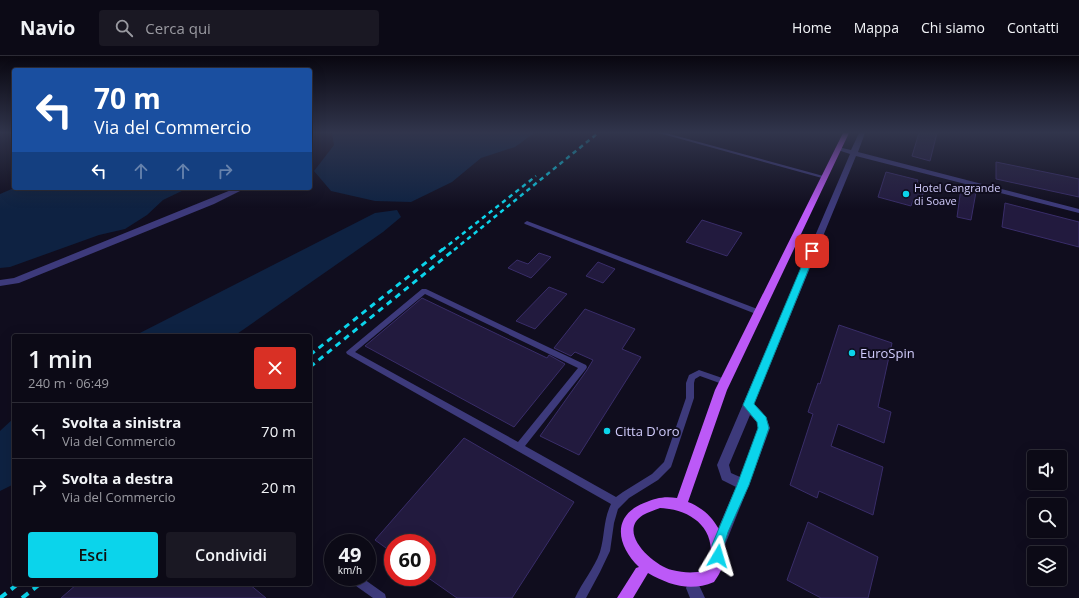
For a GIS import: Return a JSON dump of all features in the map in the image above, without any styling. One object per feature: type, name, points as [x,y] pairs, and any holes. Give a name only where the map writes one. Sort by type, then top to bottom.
[{"type":"main road","points":[[681,504],[707,427],[725,382],[833,158]]},
{"type":"main road","points":[[671,502],[690,508],[705,520],[715,536],[718,545],[716,566],[711,576],[695,593],[666,587],[650,580],[642,573],[634,564],[629,553],[627,532],[635,515],[651,504],[671,502]]},
{"type":"main road","points":[[624,598],[642,573]]},
{"type":"street","points":[[743,485],[726,476],[723,465],[851,158]]},
{"type":"street","points":[[874,158],[1079,211]]},
{"type":"street","points":[[0,283],[16,281],[238,190]]},
{"type":"street","points":[[718,545],[743,485],[764,428],[762,420],[748,405]]},
{"type":"lane","points":[[755,158],[824,177]]},
{"type":"lane","points":[[526,223],[758,312]]},
{"type":"lane","points":[[519,447],[583,367],[424,291],[350,352],[618,503]]},
{"type":"lane","points":[[580,598],[604,552],[609,519],[618,503],[621,499],[662,472],[668,464],[690,398],[690,383],[692,378],[699,373],[725,382]]},
{"type":"lane","points":[[365,586],[381,598]]},
{"type":"water","points":[[324,158],[481,158],[452,182],[411,202],[375,201],[331,191],[314,171]]},
{"type":"water","points":[[12,189],[184,190],[163,200],[147,215],[125,229],[99,235],[10,267],[0,268],[0,194]]},
{"type":"water","points":[[397,210],[401,217],[383,232],[237,334],[138,334],[375,213]]},
{"type":"water","points":[[12,420],[12,485],[0,491],[0,431]]},
{"type":"building","points":[[920,158],[931,158],[930,161]]},
{"type":"building","points":[[996,162],[1079,179],[1079,197],[996,179]]},
{"type":"building","points":[[886,172],[918,180],[917,183],[925,185],[921,202],[913,200],[911,206],[878,197]]},
{"type":"building","points":[[961,188],[976,192],[971,220],[957,217]]},
{"type":"building","points":[[1005,203],[1079,222],[1079,247],[1002,227]]},
{"type":"building","points":[[702,220],[742,233],[727,256],[686,242]]},
{"type":"building","points":[[539,253],[551,257],[531,278],[508,268],[517,260],[528,264]]},
{"type":"building","points":[[598,262],[615,269],[603,283],[586,276]]},
{"type":"building","points":[[549,287],[567,294],[535,329],[516,321]]},
{"type":"building","points":[[422,298],[547,358],[549,355],[565,364],[514,427],[365,346]]},
{"type":"building","points":[[585,309],[635,329],[622,349],[641,357],[579,455],[540,436],[593,360],[575,352],[571,356],[554,348]]},
{"type":"building","points":[[839,325],[892,343],[878,407],[891,412],[884,443],[838,424],[831,446],[883,467],[873,515],[819,491],[817,498],[790,485],[813,414],[808,412],[818,383],[820,384]]},
{"type":"building","points":[[464,438],[574,502],[512,598],[457,598],[436,583],[436,534],[384,534],[384,546],[376,541],[376,539]]},
{"type":"building","points":[[808,522],[878,557],[868,598],[821,598],[787,580]]},
{"type":"building","points":[[75,586],[251,586],[266,598],[61,598]]},
{"type":"railway","points":[[454,250],[567,158]]},
{"type":"railway","points":[[442,250],[536,176]]},
{"type":"railway","points":[[312,353],[443,249]]},
{"type":"railway","points":[[312,365],[455,249]]},
{"type":"railway","points":[[0,598],[15,586]]},
{"type":"railway","points":[[22,598],[37,586]]},
{"type":"place","name":"Hotel Cangrande di Soave","points":[[906,194]]},
{"type":"place","name":"EuroSpin","points":[[852,353]]},
{"type":"place","name":"Citta D'oro","points":[[607,431]]},
{"type":"route","points":[[718,556],[718,545],[722,532],[743,485],[764,428],[762,420],[748,405],[812,251]]}]
